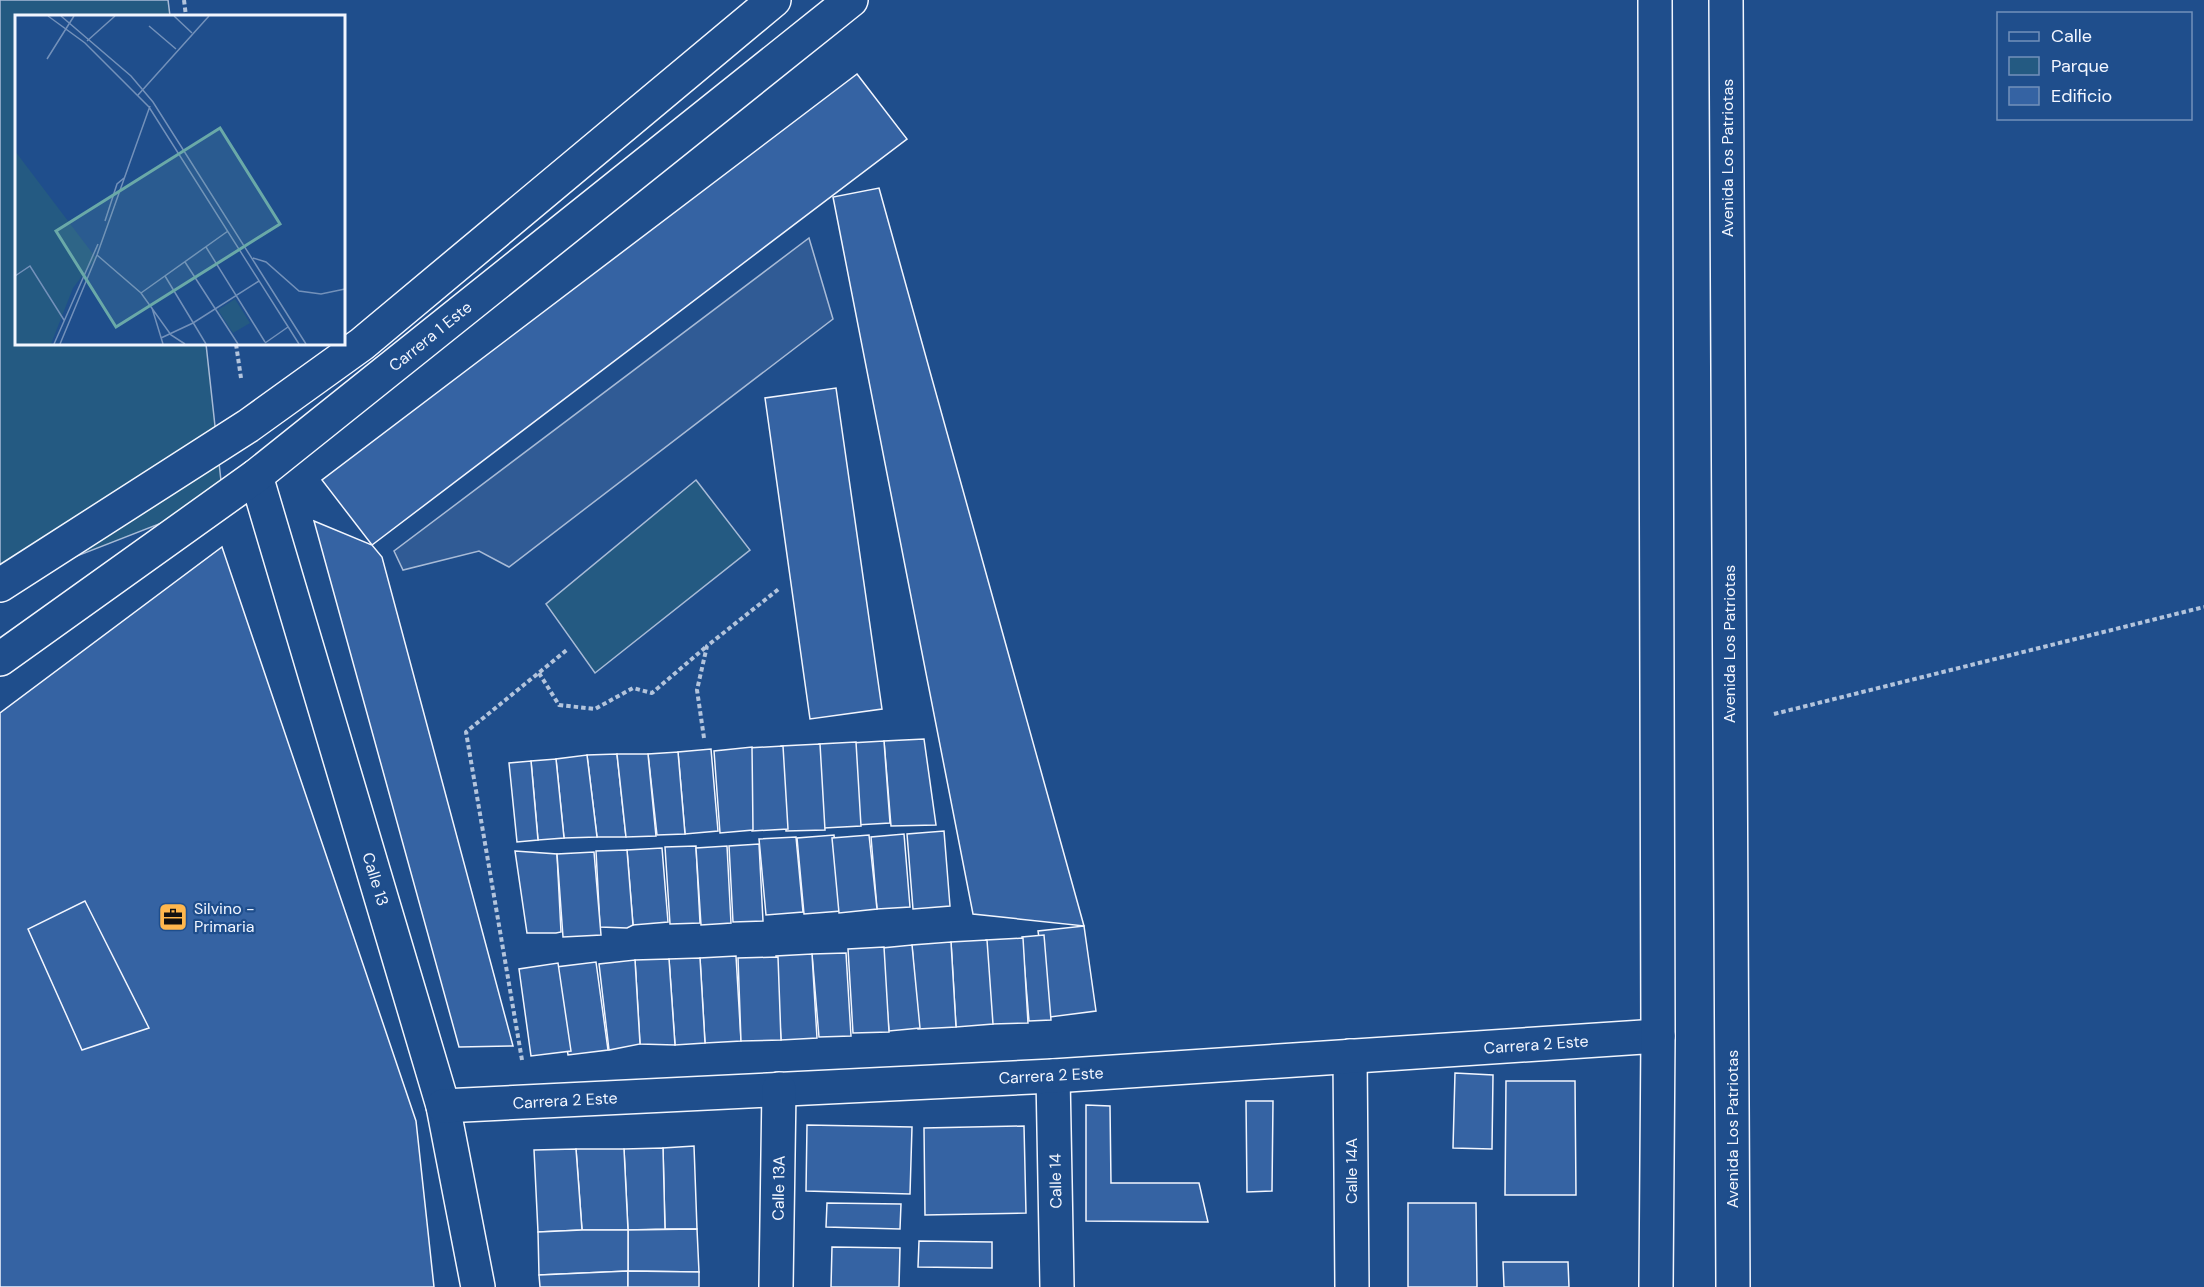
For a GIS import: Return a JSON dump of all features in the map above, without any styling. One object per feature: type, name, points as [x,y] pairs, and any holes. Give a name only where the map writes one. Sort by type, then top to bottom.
[{"type":"street","points":[[0,585],[248,426],[362,344],[774,0]]},
{"type":"street","name":"Carrera 1 Este","points":[[0,658],[256,476],[851,0]]},
{"type":"street","points":[[1655,0],[1658,1036],[1656,1287]]},
{"type":"street","name":"Avenida Los Patriotas","points":[[1726,0],[1733,1287]]},
{"type":"street","name":"Calle 13","points":[[256,476],[443,1106],[476,1282]]},
{"type":"street","name":"Carrera 2 Este","points":[[443,1106],[1053,1076],[1658,1036]]},
{"type":"street","name":"Calle 14A","points":[[1350,1056],[1352,1287]]},
{"type":"street","name":"Calle 14","points":[[1053,1076],[1057,1287]]},
{"type":"street","name":"Calle 13A","points":[[776,1287],[779,1089]]},
{"type":"path","points":[[184,0],[186,15]]},
{"type":"path","points":[[539,673],[559,705],[596,710],[633,688],[652,693],[780,588]]},
{"type":"path","points":[[1729,725],[2204,607]]},
{"type":"path","points":[[704,738],[697,690],[707,646]]},
{"type":"path","points":[[529,1102],[466,732],[568,649]]},
{"type":"green space","points":[[0,0],[168,0],[170,15],[15,15],[15,345],[206,345],[223,499],[0,586]]},
{"type":"green space","points":[[696,480],[750,550],[595,673],[546,604]]},
{"type":"shaded area","points":[[809,238],[833,319],[509,567],[479,551],[403,570],[394,551]]},
{"type":"building","points":[[857,74],[907,139],[372,545],[322,480]]},
{"type":"building","points":[[879,188],[1084,926],[973,914],[833,197]]},
{"type":"building","points":[[836,388],[882,709],[810,719],[765,398]]},
{"type":"building","points":[[314,521],[372,545],[382,557],[513,1046],[459,1047]]},
{"type":"building","name":"Silvino - Primaria","points":[[222,547],[416,1121],[434,1287],[0,1287],[0,713]]},
{"type":"building","points":[[924,739],[936,825],[891,826],[884,741]]},
{"type":"building","points":[[884,741],[890,823],[856,825],[850,743]]},
{"type":"building","points":[[856,742],[861,826],[824,828],[819,744]]},
{"type":"building","points":[[820,744],[825,830],[786,831],[781,746]]},
{"type":"building","points":[[783,746],[788,829],[752,831],[747,748]]},
{"type":"building","points":[[752,747],[753,830],[720,833],[714,751]]},
{"type":"building","points":[[711,749],[718,831],[685,834],[678,752]]},
{"type":"building","points":[[678,752],[685,834],[657,835],[648,754]]},
{"type":"building","points":[[617,754],[626,837],[597,837],[587,755]]},
{"type":"building","points":[[617,754],[648,754],[656,836],[626,837]]},
{"type":"building","points":[[587,755],[597,837],[564,838],[556,759]]},
{"type":"building","points":[[556,759],[564,838],[538,840],[531,761]]},
{"type":"building","points":[[531,761],[538,840],[517,842],[509,763]]},
{"type":"building","points":[[944,831],[950,906],[913,909],[907,834]]},
{"type":"building","points":[[904,834],[910,907],[877,909],[871,837]]},
{"type":"building","points":[[834,835],[841,911],[804,914],[797,838]]},
{"type":"building","points":[[869,835],[877,909],[839,913],[832,838]]},
{"type":"building","points":[[796,837],[803,912],[766,915],[759,839]]},
{"type":"building","points":[[759,844],[763,921],[733,922],[729,846]]},
{"type":"building","points":[[696,846],[700,923],[670,924],[665,847]]},
{"type":"building","points":[[727,846],[731,923],[701,925],[696,848]]},
{"type":"building","points":[[662,848],[668,922],[633,925],[627,850]]},
{"type":"building","points":[[627,850],[633,925],[627,928],[600,927],[596,851]]},
{"type":"building","points":[[515,851],[557,854],[561,932],[527,933]]},
{"type":"building","points":[[594,852],[601,935],[563,937],[557,854]]},
{"type":"building","points":[[85,901],[149,1028],[82,1050],[28,929]]},
{"type":"building","points":[[1084,926],[1096,1011],[1050,1017],[1038,931]]},
{"type":"building","points":[[1044,935],[1051,1020],[1029,1021],[1022,937]]},
{"type":"building","points":[[1023,938],[1028,1023],[992,1024],[986,940]]},
{"type":"building","points":[[987,940],[993,1024],[956,1027],[951,942]]},
{"type":"building","points":[[951,942],[956,1027],[918,1029],[912,945]]},
{"type":"building","points":[[912,945],[920,1028],[889,1031],[882,948]]},
{"type":"building","points":[[884,947],[889,1032],[853,1033],[848,949]]},
{"type":"building","points":[[846,953],[851,1036],[819,1037],[812,954]]},
{"type":"building","points":[[812,954],[817,1038],[781,1040],[776,956]]},
{"type":"building","points":[[736,956],[741,1041],[705,1043],[700,958]]},
{"type":"building","points":[[778,957],[781,1040],[741,1041],[738,958]]},
{"type":"building","points":[[700,958],[705,1043],[675,1045],[669,959]]},
{"type":"building","points":[[669,959],[675,1045],[640,1044],[635,960]]},
{"type":"building","points":[[635,960],[640,1044],[609,1050],[599,964]]},
{"type":"building","points":[[596,962],[608,1050],[568,1055],[556,967]]},
{"type":"building","points":[[558,963],[571,1051],[531,1056],[519,969]]},
{"type":"building","points":[[1455,1073],[1493,1075],[1492,1149],[1453,1148]]},
{"type":"building","points":[[1506,1081],[1575,1081],[1576,1195],[1505,1195]]},
{"type":"building","points":[[1246,1101],[1273,1101],[1272,1191],[1247,1192]]},
{"type":"building","points":[[1086,1105],[1110,1106],[1111,1183],[1199,1183],[1208,1222],[1086,1221]]},
{"type":"building","points":[[807,1125],[912,1127],[910,1194],[806,1191]]},
{"type":"building","points":[[1024,1126],[1026,1213],[925,1215],[924,1128]]},
{"type":"building","points":[[694,1146],[697,1229],[665,1229],[663,1148]]},
{"type":"building","points":[[663,1148],[665,1229],[628,1230],[624,1149]]},
{"type":"building","points":[[576,1149],[624,1149],[628,1230],[582,1230]]},
{"type":"building","points":[[576,1149],[582,1230],[538,1232],[534,1150]]},
{"type":"building","points":[[827,1203],[901,1204],[900,1229],[826,1227]]},
{"type":"building","points":[[1408,1203],[1476,1203],[1477,1287],[1408,1287]]},
{"type":"building","points":[[697,1229],[699,1272],[628,1271],[628,1230]]},
{"type":"building","points":[[628,1230],[628,1271],[539,1275],[538,1232]]},
{"type":"building","points":[[919,1241],[992,1242],[992,1268],[918,1267]]},
{"type":"building","points":[[832,1247],[900,1248],[899,1287],[831,1287]]},
{"type":"building","points":[[1503,1262],[1568,1262],[1569,1287],[1504,1287]]},
{"type":"building","points":[[628,1271],[628,1287],[540,1287],[539,1275]]},
{"type":"building","points":[[628,1271],[699,1272],[699,1287],[628,1287]]},
{"type":"place","name":"Silvino - Primaria","points":[[173,917]]}]
